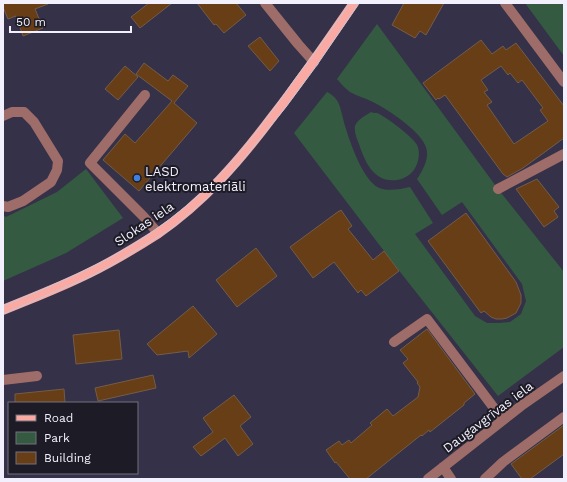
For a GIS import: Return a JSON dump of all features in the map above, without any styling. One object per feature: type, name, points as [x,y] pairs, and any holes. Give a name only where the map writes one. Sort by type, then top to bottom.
[{"type":"main road","name":"Slokas iela","points":[[3,310],[89,274],[158,233],[179,217],[205,194],[251,145],[314,62],[354,3]]},
{"type":"street","points":[[265,3],[314,62]]},
{"type":"street","points":[[505,3],[564,82]]},
{"type":"street","points":[[145,94],[90,163],[158,233]]},
{"type":"street","points":[[3,116],[12,112],[24,112],[34,122],[58,161],[57,170],[51,182],[23,201],[8,207],[3,206]]},
{"type":"street","points":[[498,189],[564,154]]},
{"type":"street","points":[[394,342],[427,319],[503,420]]},
{"type":"street","points":[[3,380],[37,376]]},
{"type":"street","name":"Daugavgrīvas iela","points":[[428,479],[521,406],[564,376]]},
{"type":"street","points":[[485,479],[503,462],[564,417]]},
{"type":"street","points":[[443,467],[451,479]]},
{"type":"green space","points":[[525,3],[564,3],[564,56]]},
{"type":"green space","points":[[377,24],[498,189],[564,272],[564,347],[498,396],[397,268],[294,133],[327,92],[332,95],[338,102],[354,152],[369,180],[375,186],[386,190],[410,187],[433,223],[415,234],[475,316],[487,323],[499,323],[510,322],[521,314],[526,301],[522,284],[462,202],[442,215],[417,179],[427,158],[427,149],[422,139],[410,127],[394,115],[373,102],[350,92],[337,79]]},
{"type":"green space","points":[[371,112],[381,115],[411,137],[417,145],[419,152],[418,162],[413,171],[406,177],[397,180],[382,178],[376,175],[364,158],[355,133],[355,126],[358,121]]},
{"type":"green space","points":[[86,169],[123,218],[66,253],[3,281],[3,217],[6,217],[57,192]]},
{"type":"building","points":[[3,3],[47,3],[48,4],[35,9],[43,28],[23,36],[16,16],[8,19]]},
{"type":"building","points":[[149,3],[172,3],[140,28],[131,17]]},
{"type":"building","points":[[197,3],[236,3],[246,15],[224,33],[216,24],[214,25]]},
{"type":"building","points":[[404,3],[444,3],[426,35],[420,31],[415,38],[392,25]]},
{"type":"building","points":[[260,37],[279,61],[270,71],[248,46]]},
{"type":"building","points":[[481,40],[492,54],[503,46],[506,50],[516,43],[564,106],[564,138],[523,168],[507,177],[503,174],[445,95],[436,100],[423,83]],"holes":[[[501,66],[508,75],[510,73],[518,83],[522,80],[543,108],[540,110],[548,121],[514,144],[487,105],[492,102],[484,92],[488,90],[481,80]]]},
{"type":"building","points":[[144,63],[168,81],[173,75],[188,86],[174,103],[197,123],[139,191],[103,160],[125,134],[135,143],[172,101],[136,74]]},
{"type":"building","points":[[125,66],[138,77],[118,100],[105,89]]},
{"type":"building","points":[[537,179],[559,207],[554,211],[558,217],[544,227],[516,189]]},
{"type":"building","points":[[341,210],[352,226],[348,229],[373,260],[384,251],[399,271],[366,296],[361,290],[358,293],[334,262],[313,278],[290,247]]},
{"type":"building","points":[[466,213],[516,282],[521,295],[521,303],[516,313],[507,318],[496,319],[484,311],[481,313],[428,241]]},
{"type":"building","points":[[256,248],[277,276],[237,307],[216,280]]},
{"type":"building","points":[[193,306],[217,334],[189,358],[188,351],[157,355],[147,344]]},
{"type":"building","points":[[427,329],[475,394],[464,403],[464,405],[430,432],[429,430],[422,436],[421,435],[366,479],[350,479],[336,462],[335,463],[326,450],[339,441],[342,445],[349,440],[351,443],[372,425],[370,423],[387,409],[393,416],[418,397],[420,387],[417,383],[418,382],[403,363],[408,359],[400,350]]},
{"type":"building","points":[[119,330],[122,359],[76,364],[73,335]]},
{"type":"building","points":[[153,375],[156,388],[98,401],[95,388]]},
{"type":"building","points":[[64,389],[65,402],[15,402],[15,394]]},
{"type":"building","points":[[234,395],[251,417],[240,426],[253,444],[238,456],[225,438],[201,456],[193,447],[213,432],[203,418]]},
{"type":"building","points":[[564,425],[564,454],[530,479],[522,479],[511,464]]},
{"type":"tram line","points":[[3,306],[96,265],[149,234],[191,202],[220,175],[246,144],[350,3]]},
{"type":"tram line","points":[[3,314],[92,276],[112,265],[171,229],[208,197],[228,177],[286,107],[317,65],[359,3]]},
{"type":"place","name":"LASD elektromateriāli","points":[[137,178]]}]
